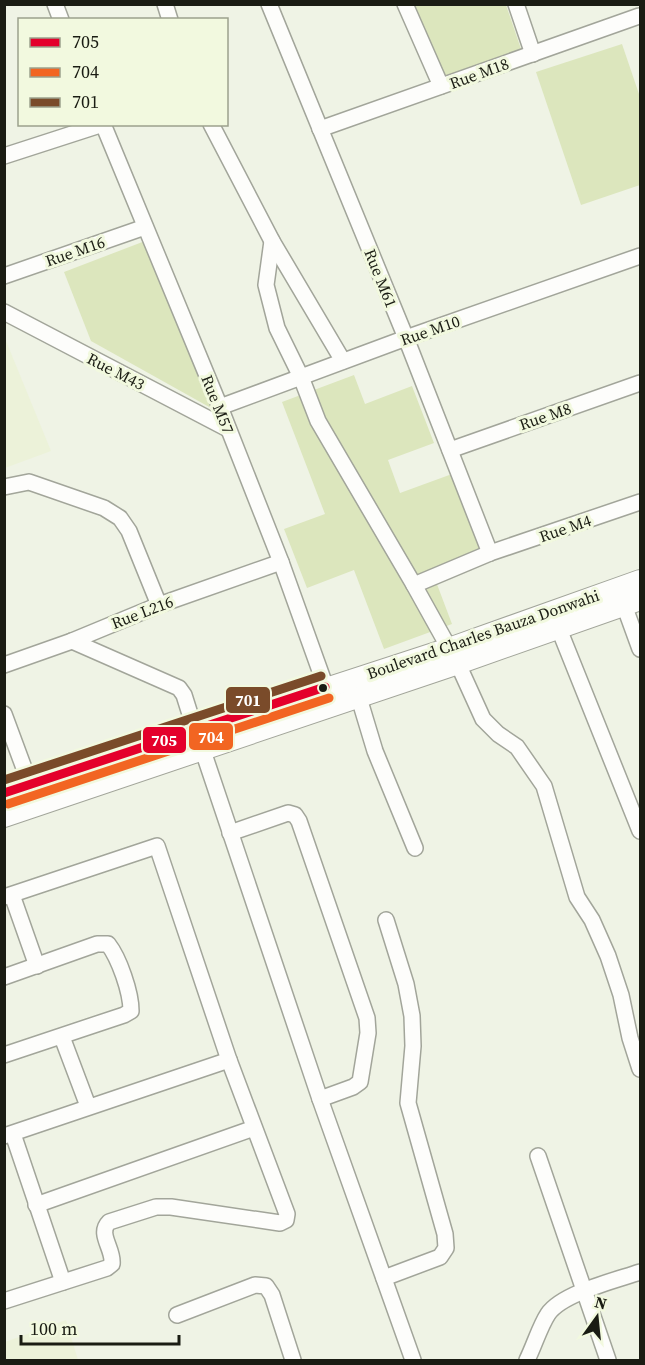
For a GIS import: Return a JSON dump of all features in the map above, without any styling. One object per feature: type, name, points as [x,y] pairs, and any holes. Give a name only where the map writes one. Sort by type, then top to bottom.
[{"type":"main road","name":"Boulevard Charles Bauza Donwahi","points":[[4,817],[359,698],[453,656],[640,580]]},
{"type":"main road","name":"Boulevard Charles Bauza Donwahi","points":[[4,793],[325,687],[559,629],[632,603]]},
{"type":"street","name":"Rue M61","points":[[269,4],[406,338],[490,553]]},
{"type":"street","points":[[405,4],[441,86]]},
{"type":"street","points":[[516,4],[533,54]]},
{"type":"street","name":"Rue M18","points":[[320,129],[533,54],[638,14]]},
{"type":"street","points":[[4,156],[97,126]]},
{"type":"street","name":"Rue M57","points":[[104,126],[220,407],[281,562],[333,707]]},
{"type":"street","points":[[212,126],[272,241],[344,361]]},
{"type":"street","name":"Rue M16","points":[[4,276],[145,227]]},
{"type":"street","points":[[272,241],[266,285],[278,328],[302,377],[318,422],[414,585],[453,656],[483,719],[498,734],[517,747],[544,786],[577,897],[592,920],[608,956],[621,995],[630,1038],[640,1069]]},
{"type":"street","name":"Rue M10","points":[[220,407],[406,338],[640,256]]},
{"type":"street","name":"Rue M43","points":[[7,316],[228,429]]},
{"type":"street","name":"Rue M8","points":[[450,450],[640,383]]},
{"type":"street","points":[[4,487],[29,482],[104,508],[120,518],[129,531],[159,605]]},
{"type":"street","name":"Rue M4","points":[[414,585],[490,553],[640,502]]},
{"type":"street","name":"Rue L216","points":[[4,665],[72,641],[159,605],[281,562]]},
{"type":"street","points":[[632,603],[640,649]]},
{"type":"street","points":[[559,629],[640,831]]},
{"type":"street","points":[[72,641],[179,688],[184,694],[195,730]]},
{"type":"street","points":[[359,698],[375,752],[415,848]]},
{"type":"street","points":[[4,714],[38,806]]},
{"type":"street","points":[[202,751],[320,1099],[413,1360]]},
{"type":"street","points":[[230,833],[288,813],[295,815],[367,1018],[368,1033],[360,1082],[353,1087],[320,1099]]},
{"type":"street","points":[[4,1301],[107,1268],[112,1264],[113,1258],[104,1233],[105,1226],[110,1222],[156,1207],[171,1206],[280,1223],[286,1220],[287,1214],[229,1060],[157,846],[8,896],[37,966]]},
{"type":"street","points":[[384,1278],[440,1257],[446,1248],[445,1234],[408,1103],[413,1046],[412,1016],[406,984],[386,920]]},
{"type":"street","points":[[4,977],[97,944],[108,944],[114,951],[131,1001],[131,1011],[124,1015],[4,1055]]},
{"type":"street","points":[[62,1037],[88,1106]]},
{"type":"street","points":[[63,1282],[9,1135],[88,1106],[229,1060]]},
{"type":"street","points":[[36,1205],[254,1128]]},
{"type":"street","points":[[538,1156],[608,1360]]},
{"type":"street","points":[[527,1360],[548,1314],[556,1306],[585,1290],[640,1272]]},
{"type":"street","points":[[177,1315],[255,1285],[266,1286],[272,1295],[293,1360]]},
{"type":"shaded area","points":[[414,5],[506,5],[521,49],[444,77]]},
{"type":"shaded area","points":[[622,44],[640,97],[640,185],[581,205],[536,72]]},
{"type":"shaded area","points":[[145,241],[211,408],[91,341],[64,272]]},
{"type":"shaded area","points":[[4,336],[51,451],[5,468],[4,468]]},
{"type":"shaded area","points":[[354,375],[365,404],[412,386],[434,443],[388,460],[400,493],[452,474],[485,560],[435,579],[452,624],[384,649],[354,570],[307,588],[284,529],[325,514],[282,402]]},
{"type":"shaded area","points":[[66,1320],[78,1360],[5,1360],[5,1342]]},
{"type":"transit line","name":"701","points":[[4,780],[321,676]]},
{"type":"transit line","name":"705","points":[[4,793],[325,687]]},
{"type":"transit line","name":"704","points":[[8,804],[329,698]]}]
